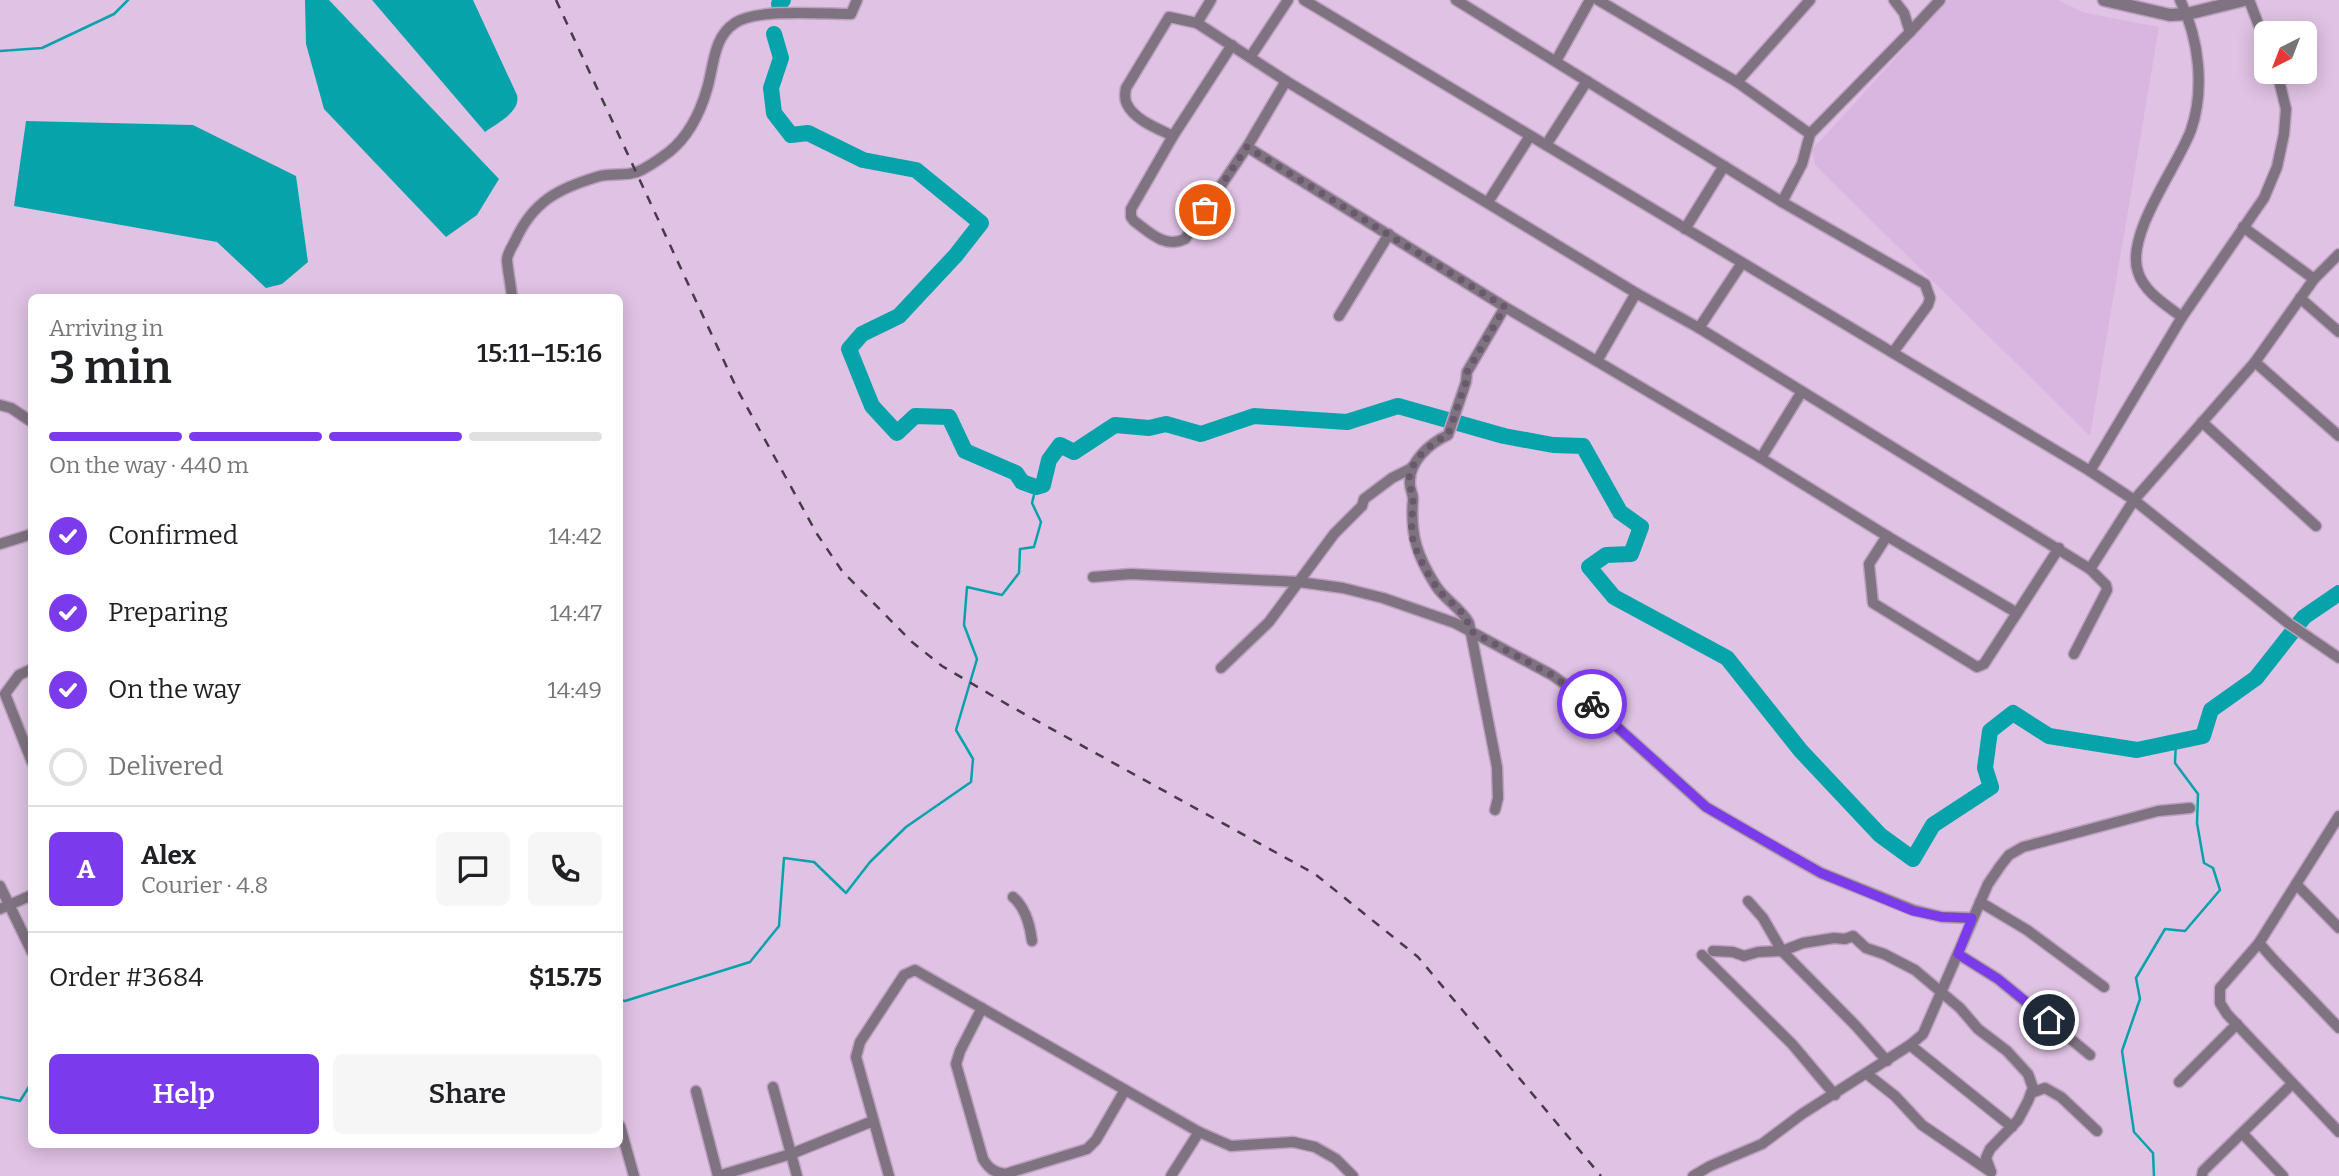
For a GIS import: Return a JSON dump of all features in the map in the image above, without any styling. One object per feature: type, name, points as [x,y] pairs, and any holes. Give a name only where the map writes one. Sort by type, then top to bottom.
[{"type":"street","points":[[512,294],[507,258],[525,220],[544,199],[602,176],[637,172],[668,152],[682,139],[693,124],[708,87],[717,44],[733,24],[744,18],[771,14],[851,14],[858,0]]},
{"type":"street","points":[[1197,23],[1211,0]]},
{"type":"street","points":[[1251,56],[1288,0]]},
{"type":"street","points":[[1304,0],[1894,351],[2090,471],[2134,500],[2288,623],[2339,658]]},
{"type":"street","points":[[1455,0],[1782,202],[1925,284],[1930,298],[1928,305],[1894,351]]},
{"type":"street","points":[[1556,61],[1590,0]]},
{"type":"street","points":[[1598,0],[1737,82],[1810,134]]},
{"type":"street","points":[[1737,82],[1810,0]]},
{"type":"street","points":[[1894,0],[1904,13],[1910,32]]},
{"type":"street","points":[[1782,202],[1802,164],[1810,134],[1940,0]]},
{"type":"street","points":[[2104,0],[2170,15],[2187,14],[2247,0],[2256,21]]},
{"type":"street","points":[[2180,0],[2187,14],[2195,45],[2197,107],[2190,131],[2140,233],[2137,254],[2138,272],[2152,294],[2182,317]]},
{"type":"street","points":[[1173,136],[1131,110],[1125,98],[1126,88],[1169,17],[1197,23],[1286,81],[1636,293],[1699,328],[2090,569],[2107,589],[2074,654]]},
{"type":"street","points":[[1231,45],[1173,136],[1130,213],[1137,223],[1163,242],[1185,239],[1247,147],[1286,81]]},
{"type":"street","points":[[1546,145],[1587,81]]},
{"type":"street","points":[[2090,471],[2182,317],[2264,198],[2277,167],[2284,134],[2286,108],[2280,84]]},
{"type":"street","points":[[1488,202],[1530,136]]},
{"type":"street","points":[[1247,147],[1505,307],[2017,613]]},
{"type":"street","points":[[1685,229],[1724,166]]},
{"type":"street","points":[[2244,228],[2314,279]]},
{"type":"street","points":[[1339,316],[1389,234]]},
{"type":"street","points":[[2090,569],[2134,500],[2255,362],[2314,279],[2339,254]]},
{"type":"street","points":[[1699,328],[1742,263]]},
{"type":"street","points":[[1597,361],[1636,293]]},
{"type":"street","points":[[2300,298],[2339,331]]},
{"type":"street","points":[[1221,668],[1269,622],[1334,534],[1362,506],[1364,499],[1392,478],[1410,469],[1429,445],[1448,435],[1467,372],[1505,307]]},
{"type":"street","points":[[2255,362],[2339,436]]},
{"type":"street","points":[[1761,458],[1801,393]]},
{"type":"street","points":[[0,405],[11,408],[28,419]]},
{"type":"street","points":[[2202,422],[2316,526]]},
{"type":"street","points":[[1417,460],[1409,482],[1413,495],[1412,534],[1438,590],[1464,614],[1469,623],[1497,767],[1498,797],[1495,810]]},
{"type":"street","points":[[0,544],[28,535]]},
{"type":"street","points":[[1887,536],[1869,562],[1873,603],[1980,667],[2059,548]]},
{"type":"street","points":[[1093,577],[1131,574],[1343,588],[1455,623],[1552,675],[1588,701],[1706,807],[1768,843],[1821,873],[1913,911],[1942,917],[1972,918]]},
{"type":"street","points":[[28,671],[19,675],[5,694],[28,752]]},
{"type":"street","points":[[1693,1176],[1762,1144],[1802,1114],[1887,1061],[1923,1034],[1972,918],[2001,865],[2010,855],[2022,847],[2158,811],[2190,808]]},
{"type":"street","points":[[2338,822],[2259,943],[2220,988],[2220,1003],[2339,1132]]},
{"type":"street","points":[[2296,884],[2339,928]]},
{"type":"street","points":[[0,886],[4,907],[28,946]]},
{"type":"street","points":[[4,907],[28,897]]},
{"type":"street","points":[[1013,897],[1026,917],[1032,941]]},
{"type":"street","points":[[1748,901],[1763,918],[1782,951],[1887,1061]]},
{"type":"street","points":[[1980,902],[2027,930],[2104,987]]},
{"type":"street","points":[[1835,1095],[1793,1044],[1708,953],[1733,952],[1744,956],[1758,952],[1782,951],[1803,943],[1853,936],[1866,948],[1915,970],[1960,1008],[1978,1029],[2007,1051],[2028,1074],[2061,1097],[2097,1131]]},
{"type":"street","points":[[2259,943],[2339,1028]]},
{"type":"street","points":[[1958,954],[1998,979],[2090,1055]]},
{"type":"street","points":[[889,1176],[856,1057],[860,1042],[904,975],[915,970],[1199,1132],[1231,1146],[1293,1142],[1315,1147],[1336,1159],[1353,1176]]},
{"type":"street","points":[[982,1008],[956,1064],[983,1159],[995,1172],[1006,1174],[1087,1149],[1096,1140],[1125,1090]]},
{"type":"street","points":[[2179,1082],[2237,1024]]},
{"type":"street","points":[[1910,1045],[2012,1127]]},
{"type":"street","points":[[1867,1074],[1895,1096],[1922,1125],[1981,1160],[1994,1174]]},
{"type":"street","points":[[1981,1160],[2012,1127],[2031,1093],[2033,1088],[2028,1074]]},
{"type":"street","points":[[2202,1176],[2203,1171],[2292,1084]]},
{"type":"street","points":[[773,1087],[797,1176]]},
{"type":"street","points":[[2031,1093],[2045,1088]]},
{"type":"street","points":[[696,1091],[718,1176],[791,1154],[873,1121]]},
{"type":"street","points":[[1174,1175],[1199,1132]]},
{"type":"street","points":[[2243,1134],[2283,1176]]},
{"type":"street","points":[[623,1137],[634,1176]]},
{"type":"shaded area","points":[[305,0],[329,0],[499,179],[477,215],[446,237],[324,109],[306,44]]},
{"type":"shaded area","points":[[372,0],[473,0],[517,95],[512,112],[485,132]]},
{"type":"shaded area","points":[[1948,0],[2058,0],[2085,13],[2159,27],[2090,436],[1815,165],[1812,150]]},
{"type":"shaded area","points":[[26,121],[193,125],[296,176],[308,262],[282,284],[266,288],[217,242],[14,206]]},
{"type":"waterway","points":[[0,51],[42,48],[114,14],[128,0]]},
{"type":"waterway","points":[[779,4],[783,0]]},
{"type":"waterway","points":[[774,34],[781,58],[771,88],[774,113],[791,135],[808,133],[863,160],[916,170],[981,223],[956,255],[899,316],[862,334],[849,349],[872,406],[897,433],[915,416],[949,417],[965,451],[1016,473],[1022,482],[1036,487],[1043,485],[1049,460],[1060,445],[1074,452],[1115,425],[1149,428],[1166,424],[1201,434],[1254,416],[1347,422],[1398,406],[1504,436],[1553,445],[1583,446],[1620,512],[1641,527],[1631,554],[1606,555],[1589,567],[1614,597],[1727,658],[1801,751],[1880,835],[1913,859],[1933,825],[1991,787],[1985,768],[1990,731],[2013,713],[2049,736],[2137,750],[2203,736],[2211,710],[2256,678],[2304,617],[2339,593]]},
{"type":"waterway","points":[[623,1001],[750,962],[779,926],[784,858],[814,862],[846,893],[870,862],[906,827],[971,782],[973,759],[956,730],[977,659],[964,625],[967,587],[1002,595],[1019,573],[1020,549],[1034,547],[1041,522],[1032,503],[1036,487]]},
{"type":"waterway","points":[[2154,1176],[2153,1153],[2134,1132],[2122,1051],[2140,999],[2136,978],[2165,929],[2185,931],[2220,890],[2213,868],[2204,863],[2197,823],[2198,794],[2175,763],[2176,741]]},
{"type":"waterway","points":[[0,1097],[20,1101],[28,1088]]},
{"type":"railway","points":[[556,0],[737,389],[817,534],[842,571],[912,642],[942,666],[1315,874],[1418,957],[1601,1176]]},
{"type":"way so far","points":[[1205,210],[1247,147],[1505,307],[1467,372],[1448,435],[1429,445],[1417,460],[1409,482],[1413,495],[1412,534],[1420,557],[1438,590],[1464,614],[1469,630],[1552,675],[1592,704]]},
{"type":"route","points":[[1592,704],[1706,807],[1821,873],[1913,911],[1942,917],[1972,918],[1958,954],[1998,979],[2049,1020]]}]
